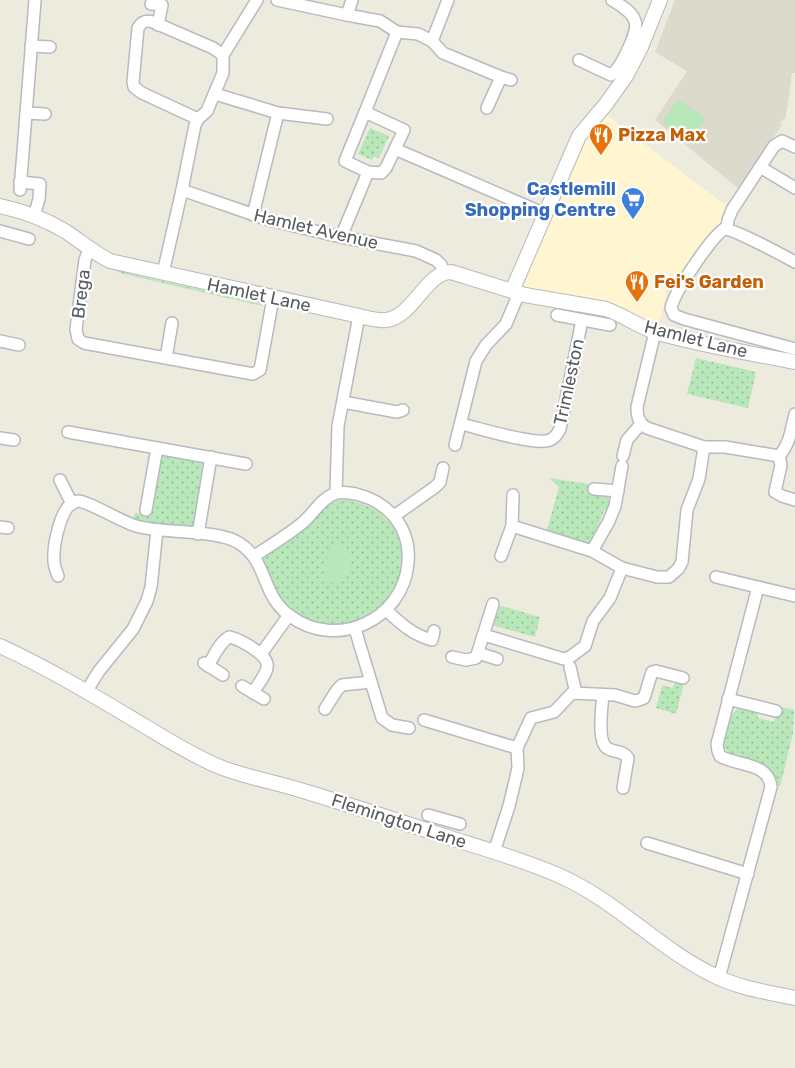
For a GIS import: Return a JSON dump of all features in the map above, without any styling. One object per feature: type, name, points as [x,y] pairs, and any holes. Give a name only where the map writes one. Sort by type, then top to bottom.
[{"type":"street","points":[[34,216],[39,200],[40,184],[20,186],[35,0]]},
{"type":"street","points":[[162,273],[182,190],[195,124],[206,110],[224,73],[223,55],[257,0]]},
{"type":"street","points":[[277,0],[380,21],[397,32],[418,34],[432,41],[443,53],[506,79],[487,108]]},
{"type":"street","points":[[347,15],[352,0]]},
{"type":"street","points":[[432,41],[448,0]]},
{"type":"street","points":[[579,60],[611,75],[618,68],[636,32],[636,25],[635,19],[627,10],[612,0]]},
{"type":"street","points":[[455,445],[476,361],[486,345],[506,324],[545,214],[579,136],[606,104],[626,76],[641,47],[660,0]]},
{"type":"street","points":[[150,4],[162,5],[158,24]]},
{"type":"street","points":[[198,119],[142,93],[134,87],[138,28],[143,22],[148,21],[158,24],[213,48],[223,55]]},
{"type":"street","points":[[365,112],[404,130],[386,168],[381,173],[368,172],[345,161],[397,32]]},
{"type":"street","points":[[32,46],[50,47]]},
{"type":"street","points":[[215,94],[278,113],[327,119]]},
{"type":"street","points":[[26,113],[45,114]]},
{"type":"street","points":[[253,215],[278,113]]},
{"type":"street","points":[[727,228],[732,210],[778,142],[782,141],[795,147]]},
{"type":"street","points":[[395,148],[545,214]]},
{"type":"street","points":[[760,167],[795,188]]},
{"type":"street","points":[[341,237],[368,172]]},
{"type":"street","name":"Hamlet Avenue","points":[[182,190],[253,215],[341,237],[416,251],[436,260],[444,272]]},
{"type":"street","name":"Hamlet Lane","points":[[0,206],[34,216],[64,231],[110,261],[359,316],[385,320],[399,315],[444,272],[466,276],[516,292],[606,309],[655,332],[795,362]]},
{"type":"street","points":[[795,262],[727,228],[721,230],[681,286],[672,302],[672,312],[674,315],[684,319],[795,349]]},
{"type":"street","points":[[0,231],[28,239]]},
{"type":"street","name":"Brega","points":[[89,249],[85,260],[76,329],[78,339],[84,342],[249,374],[257,373],[260,370],[273,298]]},
{"type":"street","name":"Trimleston","points":[[558,315],[610,325]]},
{"type":"street","points":[[336,493],[337,436],[359,316]]},
{"type":"street","name":"Trimleston","points":[[461,424],[503,435],[535,440],[550,440],[555,436],[560,428],[582,320]]},
{"type":"street","points":[[166,358],[172,324]]},
{"type":"street","points":[[655,332],[637,407],[637,417],[641,424],[647,428],[704,447],[725,447],[779,456]]},
{"type":"street","points":[[0,341],[19,345]]},
{"type":"street","points":[[343,402],[397,412],[403,410]]},
{"type":"street","points":[[779,456],[786,448],[795,414]]},
{"type":"street","points":[[592,551],[615,506],[627,440],[641,424]]},
{"type":"street","points":[[68,432],[246,464]]},
{"type":"street","points":[[0,438],[14,440]]},
{"type":"street","points":[[512,526],[592,551],[622,568],[657,577],[669,577],[678,569],[682,562],[687,510],[698,479],[704,447]]},
{"type":"street","points":[[146,510],[157,448]]},
{"type":"street","points":[[779,456],[781,466],[775,492],[795,500]]},
{"type":"street","points":[[198,534],[210,457]]},
{"type":"street","points":[[394,516],[437,492],[443,468]]},
{"type":"street","points":[[60,480],[72,504]]},
{"type":"street","points":[[594,489],[618,491]]},
{"type":"street","points":[[58,576],[54,559],[56,539],[62,517],[76,501],[85,502],[122,521],[137,526],[229,539],[238,543],[254,556],[262,569],[272,596],[289,615],[310,627],[322,630],[355,629],[373,620],[386,610],[400,591],[408,564],[406,540],[403,530],[394,516],[387,508],[363,496],[352,493],[336,493],[324,500],[302,524],[254,556]]},
{"type":"street","points":[[500,556],[512,526],[514,494]]},
{"type":"street","points":[[86,692],[99,671],[133,629],[147,601],[151,587],[157,530]]},
{"type":"street","points":[[484,636],[564,659],[570,657],[584,646],[596,614],[610,598],[622,568]]},
{"type":"street","points":[[716,577],[795,596]]},
{"type":"street","points":[[719,978],[772,787],[768,775],[761,770],[724,758],[718,751],[717,744],[758,587]]},
{"type":"street","points":[[452,657],[470,660],[476,658],[493,604]]},
{"type":"street","points":[[386,610],[405,627],[422,637],[432,640],[434,631]]},
{"type":"street","points":[[261,654],[289,615]]},
{"type":"street","points":[[355,629],[382,718],[392,725],[409,728]]},
{"type":"street","points":[[223,675],[205,664],[224,640],[229,637],[238,640],[267,659],[268,663],[264,675],[253,693]]},
{"type":"street","name":"Flemington Lane","points":[[0,646],[218,766],[440,834],[558,875],[602,898],[694,965],[719,978],[748,988],[795,998]]},
{"type":"street","points":[[478,653],[497,658]]},
{"type":"street","points":[[570,667],[576,693]]},
{"type":"street","points":[[494,852],[509,806],[518,768],[517,748],[531,718],[554,712],[572,693],[603,694],[640,700],[644,698],[652,672],[656,671],[683,678]]},
{"type":"street","points":[[325,709],[342,685],[371,682]]},
{"type":"street","points":[[242,686],[264,699]]},
{"type":"street","points":[[603,694],[600,722],[604,744],[607,748],[625,754],[628,758],[623,788]]},
{"type":"street","points":[[728,699],[776,711]]},
{"type":"street","points":[[424,720],[517,748]]},
{"type":"street","points":[[428,815],[460,824]]},
{"type":"street","points":[[440,834],[445,820]]},
{"type":"street","points":[[647,843],[748,874]]},
{"type":"shaded area","points":[[675,0],[795,0],[795,73],[792,73],[786,117],[780,123],[782,125],[738,188],[655,120],[687,71],[655,52]]},
{"type":"shaded area","name":"Castlemill Shopping Centre","points":[[600,110],[727,206],[725,218],[671,287],[666,283],[666,301],[655,332],[624,317],[519,293],[572,151]]},
{"type":"green space","points":[[677,99],[706,118],[691,141],[662,122]]},
{"type":"green space","points":[[370,128],[389,136],[379,158],[374,156],[372,160],[358,154]]},
{"type":"green space","points":[[94,262],[135,275],[260,303],[263,306],[124,274]]},
{"type":"green space","points":[[696,358],[756,372],[748,408],[687,394]]},
{"type":"green space","points":[[164,453],[200,460],[203,463],[193,527],[187,531],[132,522],[135,513],[149,514],[160,457]]},
{"type":"green space","points":[[549,478],[589,484],[592,495],[606,497],[611,500],[610,505],[604,511],[592,543],[587,546],[546,534],[559,487]]},
{"type":"green space","points":[[338,500],[361,503],[378,511],[394,527],[401,547],[402,566],[397,587],[383,608],[364,621],[326,628],[290,612],[275,595],[262,562],[265,556],[304,529],[327,506]]},
{"type":"green space","points":[[343,545],[351,552],[349,571],[344,577],[334,583],[327,582],[324,575],[329,549]]},
{"type":"green space","points":[[498,605],[540,617],[535,637],[492,625]]},
{"type":"green space","points":[[679,681],[684,683],[676,714],[656,708],[662,685],[672,688]]},
{"type":"green space","points":[[778,706],[794,710],[793,733],[780,787],[777,786],[774,775],[767,768],[759,763],[732,754],[726,749],[723,742],[729,718],[738,708],[756,711],[758,718],[774,722]]},
{"type":"place","name":"Pizza Max","points":[[601,156]]},
{"type":"place","name":"Castlemill Shopping Centre","points":[[633,220]]},
{"type":"place","name":"Fei's Garden","points":[[637,303]]}]
